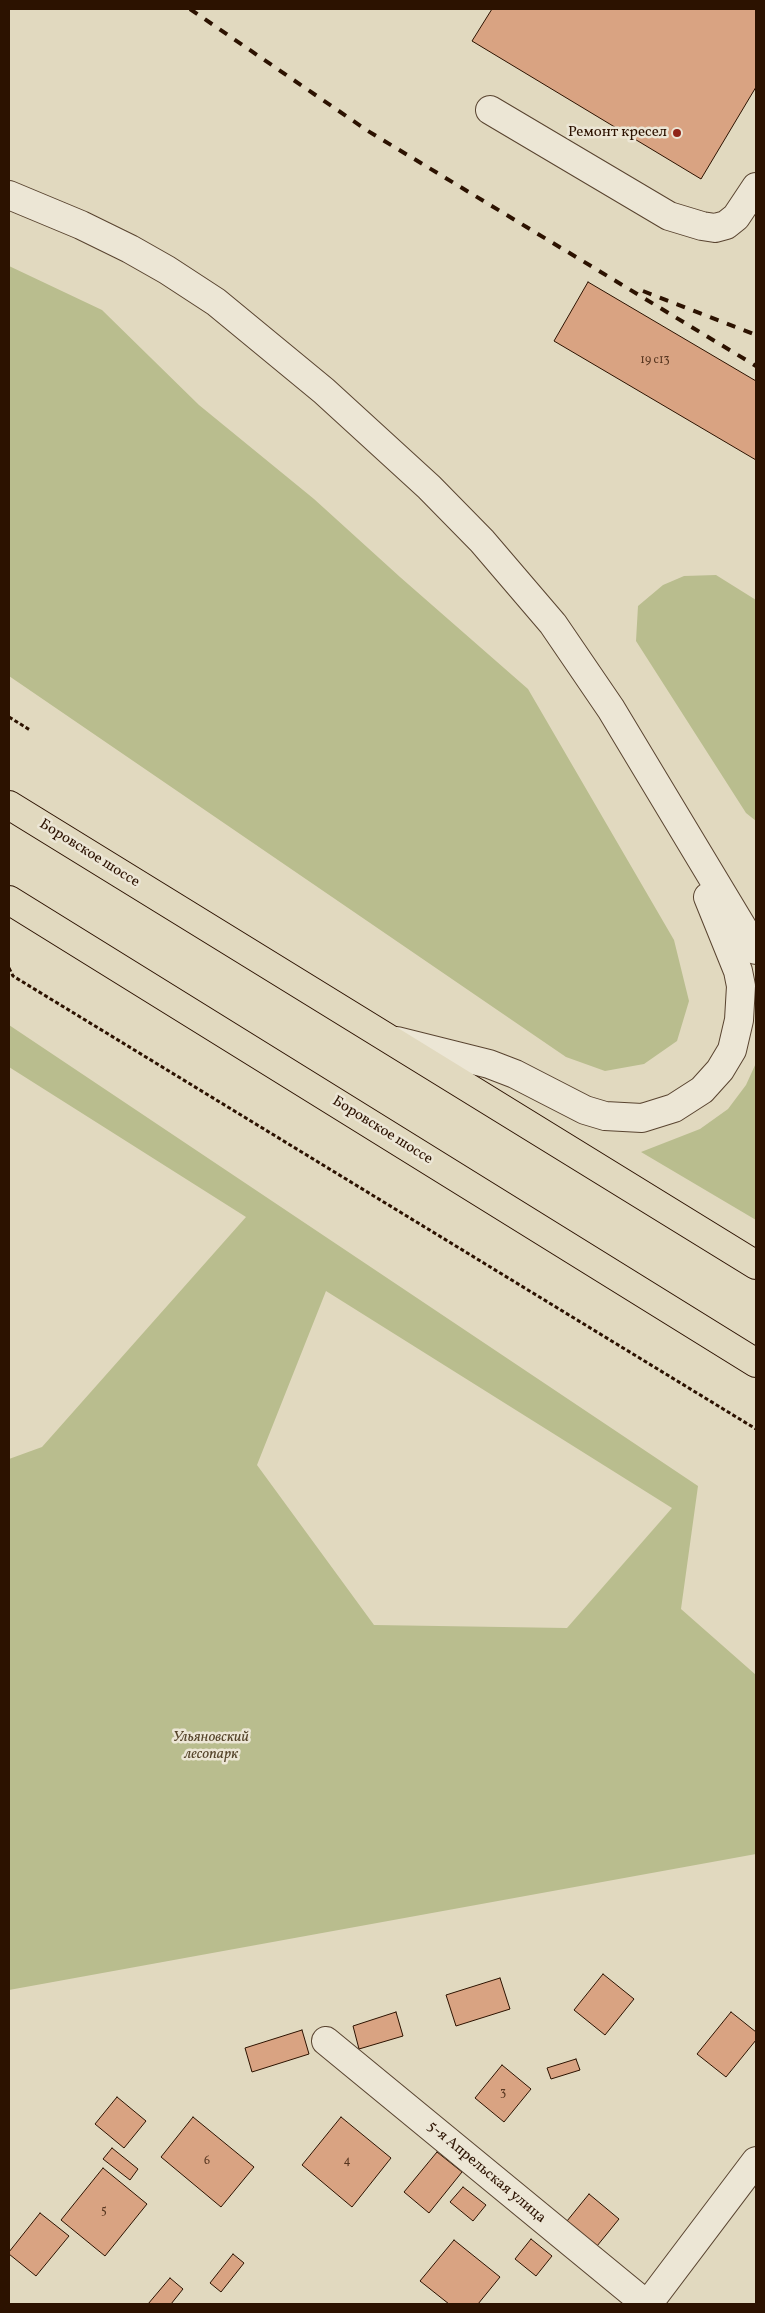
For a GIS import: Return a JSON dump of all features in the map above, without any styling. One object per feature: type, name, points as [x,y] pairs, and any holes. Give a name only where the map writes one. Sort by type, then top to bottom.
[{"type":"main road","name":"Боровское шоссе","points":[[9,805],[756,1265]]},
{"type":"main road","name":"Боровское шоссе","points":[[9,900],[756,1363]]},
{"type":"street","points":[[490,110],[670,216],[702,226],[715,228],[726,225],[736,216],[756,187]]},
{"type":"street","points":[[9,195],[81,225],[130,249],[193,286],[216,302],[378,439],[482,541],[553,624],[611,710],[756,950]]},
{"type":"street","points":[[388,1038],[489,1064],[515,1074],[577,1106],[605,1116],[642,1118],[684,1103],[710,1082],[732,1050],[739,1020],[741,986],[738,971],[679,823]]},
{"type":"street","name":"5-я Апрельская улица","points":[[326,2041],[647,2304]]},
{"type":"street","points":[[647,2304],[756,2161]]},
{"type":"path","points":[[9,717],[30,730]]},
{"type":"path","points":[[9,968],[13,976],[756,1429]]},
{"type":"green space","points":[[9,266],[102,310],[199,405],[314,499],[528,689],[674,940],[689,1001],[677,1041],[644,1064],[605,1071],[566,1057],[9,676]]},
{"type":"green space","points":[[716,575],[756,600],[756,821],[746,813],[636,641],[638,606],[663,585],[684,576]]},
{"type":"green space","name":"Ульяновский лесопарк","points":[[9,1025],[698,1486],[681,1609],[756,1675],[756,1854],[9,1990],[9,1459],[42,1447],[246,1217],[9,1067]],"holes":[[[326,1291],[672,1508],[567,1628],[374,1625],[257,1465]]]},
{"type":"green space","points":[[756,1063],[756,1220],[641,1152],[700,1129],[728,1109],[746,1085]]},
{"type":"building","name":"Ремонт кресел","points":[[492,9],[756,9],[756,87],[701,179],[472,41]]},
{"type":"building","points":[[588,282],[756,381],[756,460],[554,341]]},
{"type":"building","points":[[603,1974],[634,1999],[605,2035],[574,2010]]},
{"type":"building","points":[[500,1978],[510,2009],[456,2026],[446,1995]]},
{"type":"building","points":[[396,2012],[403,2036],[359,2049],[353,2026]]},
{"type":"building","points":[[731,2012],[756,2032],[756,2040],[726,2077],[697,2054]]},
{"type":"building","points":[[302,2030],[309,2054],[252,2072],[245,2048]]},
{"type":"building","points":[[576,2059],[580,2070],[551,2079],[547,2068]]},
{"type":"building","points":[[502,2065],[531,2089],[504,2122],[475,2098]]},
{"type":"building","points":[[117,2097],[146,2121],[124,2148],[95,2124]]},
{"type":"building","points":[[193,2117],[254,2167],[221,2207],[161,2157]]},
{"type":"building","points":[[341,2117],[391,2158],[352,2207],[302,2165]]},
{"type":"building","points":[[112,2148],[138,2169],[130,2180],[103,2159]]},
{"type":"building","points":[[437,2152],[462,2172],[429,2213],[404,2192]]},
{"type":"building","points":[[103,2168],[147,2204],[105,2256],[61,2220]]},
{"type":"building","points":[[463,2187],[486,2205],[473,2221],[450,2202]]},
{"type":"building","points":[[589,2194],[619,2219],[597,2246],[567,2221]]},
{"type":"building","points":[[40,2213],[69,2236],[36,2276],[9,2252]]},
{"type":"building","points":[[531,2239],[552,2256],[536,2276],[515,2259]]},
{"type":"building","points":[[454,2240],[500,2277],[478,2304],[449,2304],[420,2281]]},
{"type":"building","points":[[233,2254],[244,2263],[221,2292],[210,2283]]},
{"type":"building","points":[[170,2278],[183,2289],[171,2304],[148,2304]]},
{"type":"railway","points":[[190,9],[368,131],[756,366]]},
{"type":"railway","points":[[643,291],[756,335]]},
{"type":"place","name":"Ремонт кресел","points":[[677,133]]}]
